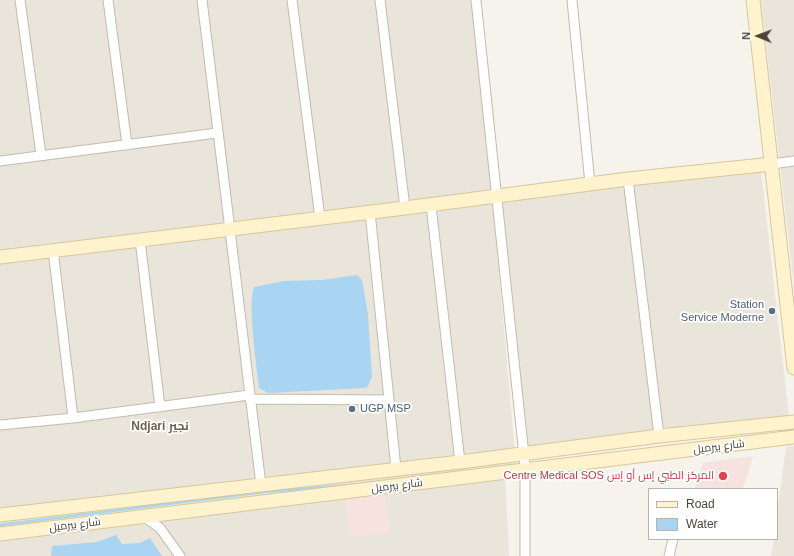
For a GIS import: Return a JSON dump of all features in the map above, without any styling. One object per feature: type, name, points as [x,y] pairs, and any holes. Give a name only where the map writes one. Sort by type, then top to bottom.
[{"type":"street","points":[[20,0],[41,155]]},
{"type":"street","points":[[108,0],[127,145]]},
{"type":"street","points":[[202,0],[249,397],[261,485]]},
{"type":"street","points":[[292,0],[320,218]]},
{"type":"street","points":[[380,0],[405,208]]},
{"type":"street","points":[[476,0],[525,461],[525,556]]},
{"type":"street","points":[[572,0],[590,184]]},
{"type":"street","points":[[753,0],[794,368]]},
{"type":"street","points":[[0,161],[217,133]]},
{"type":"street","points":[[0,257],[431,205],[628,179],[794,161]]},
{"type":"street","points":[[628,179],[659,436]]},
{"type":"street","points":[[431,205],[460,462]]},
{"type":"street","points":[[370,212],[396,469]]},
{"type":"street","points":[[140,240],[160,407]]},
{"type":"street","points":[[53,250],[73,418]]},
{"type":"street","points":[[0,425],[73,418],[249,397],[389,400]]},
{"type":"street","name":"شارع بيرميل","points":[[0,534],[143,516],[525,461],[659,436],[794,422]]},
{"type":"street","name":"شارع بيرميل","points":[[0,515],[460,462],[525,461],[794,437]]},
{"type":"street","points":[[143,516],[160,528],[180,556]]},
{"type":"street","points":[[669,556],[673,540]]},
{"type":"shaded area","points":[[0,0],[475,0],[516,464],[0,530]]},
{"type":"shaded area","points":[[761,0],[794,0],[794,286]]},
{"type":"shaded area","points":[[761,171],[789,417],[528,448],[502,200]]},
{"type":"shaded area","points":[[794,446],[794,556],[771,556],[774,540],[778,540],[778,507],[786,447]]},
{"type":"shaded area","name":"Centre Medical SOS المركز الطبي إس أو إس","points":[[753,456],[743,488],[694,488],[703,463]]},
{"type":"shaded area","points":[[505,474],[509,556],[0,556],[0,537]]},
{"type":"shaded area","points":[[385,493],[390,532],[350,537],[345,498]]},
{"type":"water","points":[[357,275],[362,280],[368,315],[372,377],[368,386],[365,388],[268,393],[259,388],[252,321],[252,295],[254,287],[284,281],[323,280]]},
{"type":"water","points":[[116,535],[122,544],[140,543],[150,538],[162,556],[51,556],[52,546],[97,542]]},
{"type":"waterway","points":[[0,525],[263,492],[351,485]]},
{"type":"place","name":"Station Service Moderne","points":[[772,311]]},
{"type":"place","name":"UGP MSP","points":[[352,409]]},
{"type":"place","name":"Centre Medical SOS المركز الطبي إس أو إس","points":[[723,476]]},
{"type":"district","name":"Ndjari نجير","points":[[160,427]]}]
